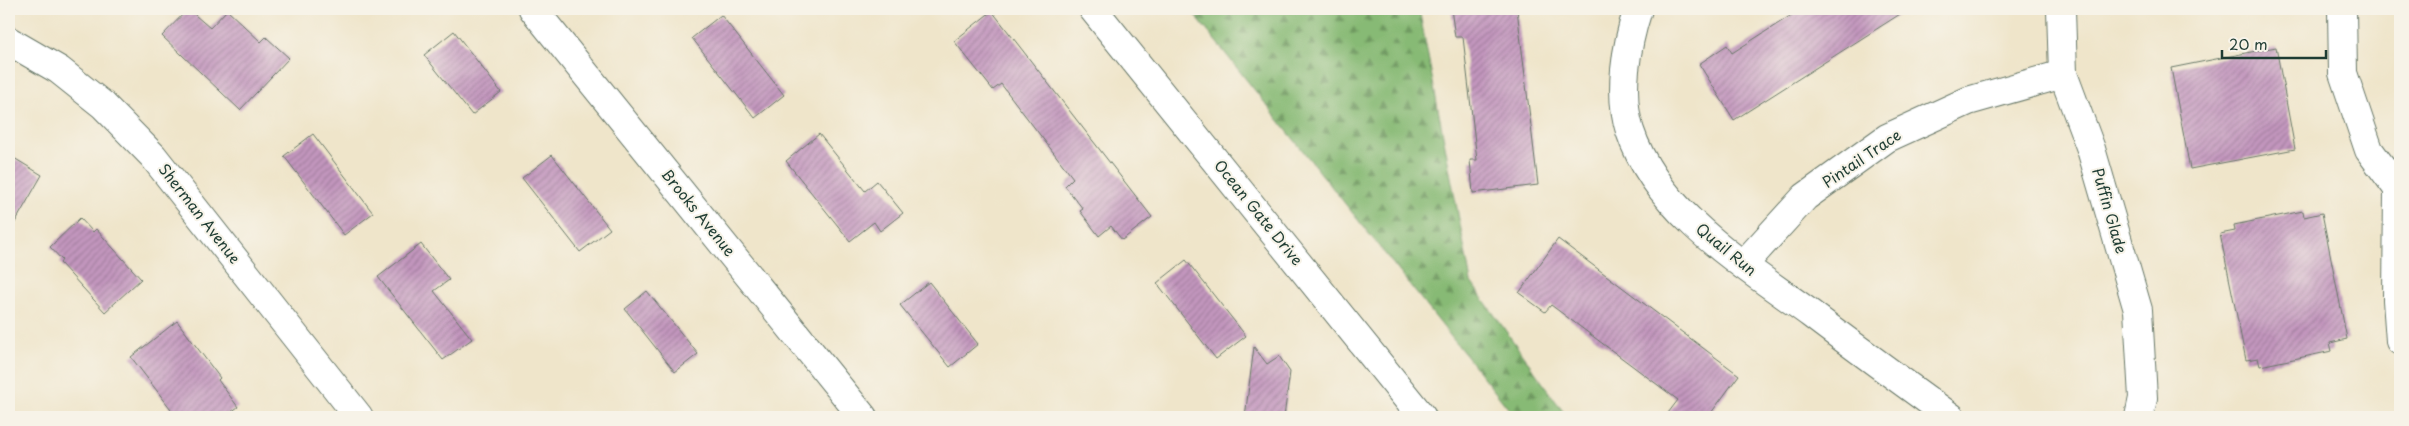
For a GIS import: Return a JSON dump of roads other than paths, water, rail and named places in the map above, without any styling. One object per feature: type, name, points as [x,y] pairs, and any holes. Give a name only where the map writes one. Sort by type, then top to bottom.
[{"type":"street","name":"Brooks Avenue","points":[[534,9],[863,417]]},
{"type":"street","name":"Ocean Gate Drive","points":[[1093,9],[1422,417]]},
{"type":"street","name":"Quail Run","points":[[1638,9],[1630,34],[1624,85],[1630,130],[1646,166],[1685,217],[1743,265],[1951,417]]},
{"type":"street","name":"Puffin Glade","points":[[2061,9],[2063,74],[2091,149],[2138,310],[2143,398],[2139,417]]},
{"type":"street","points":[[2342,9],[2343,73],[2369,150],[2399,189],[2397,300],[2400,342]]},
{"type":"street","name":"Sherman Avenue","points":[[9,41],[59,70],[104,106],[153,156],[359,417]]},
{"type":"street","name":"Pintail Trace","points":[[1743,265],[1805,197],[1887,138],[1968,102],[2063,74]]}]
